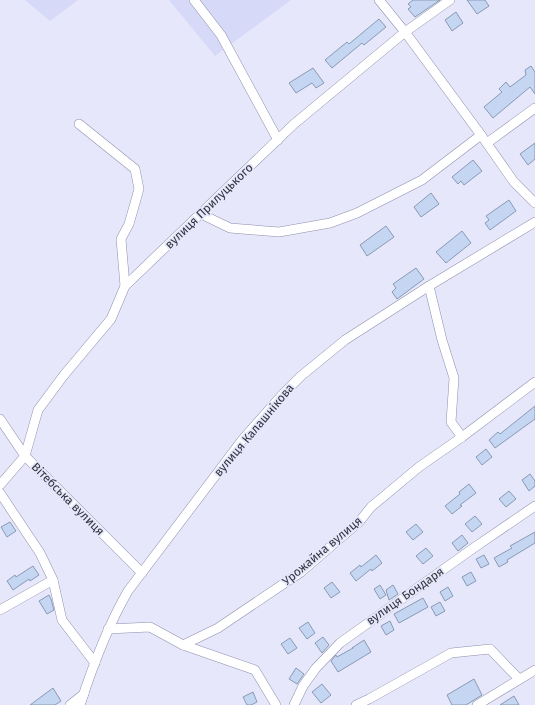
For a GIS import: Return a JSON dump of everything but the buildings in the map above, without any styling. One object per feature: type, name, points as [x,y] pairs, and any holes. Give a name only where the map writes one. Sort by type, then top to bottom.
[{"type":"street","points":[[194,0],[221,35],[278,140]]},
{"type":"street","points":[[379,0],[405,32],[514,182],[535,203]]},
{"type":"street","name":"вулиця Прилуцького","points":[[25,456],[38,410],[64,374],[112,319],[125,286],[294,124],[405,32],[450,0]]},
{"type":"street","points":[[201,214],[230,228],[279,232],[330,223],[357,213],[422,180],[484,139],[535,108]]},
{"type":"street","points":[[79,124],[135,169],[139,189],[129,224],[121,239],[125,286]]},
{"type":"street","name":"вулиця Калашнікова","points":[[80,705],[95,662],[118,608],[142,572],[243,439],[282,395],[301,376],[345,340],[429,286],[535,222]]},
{"type":"street","points":[[429,286],[442,340],[454,378],[451,422],[462,438]]},
{"type":"street","name":"Урожайна вулиця","points":[[183,645],[218,628],[301,572],[359,522],[371,506],[419,467],[462,438],[535,382]]},
{"type":"street","name":"Вітебська вулиця","points":[[0,419],[25,456],[142,572]]},
{"type":"street","points":[[0,485],[25,456]]},
{"type":"street","points":[[0,493],[40,553],[53,580],[62,620],[95,662]]},
{"type":"street","name":"вулиця Бондаря","points":[[294,705],[316,668],[340,643],[535,506]]},
{"type":"street","points":[[0,610],[53,580]]},
{"type":"street","points":[[108,629],[150,627],[183,645],[255,670],[276,705]]},
{"type":"street","points":[[356,705],[451,653],[490,649],[519,679]]},
{"type":"street","points":[[477,705],[535,670]]},
{"type":"street","points":[[70,705],[84,694]]},
{"type":"shaded area","points":[[25,0],[78,0],[50,21]]},
{"type":"shaded area","points":[[169,0],[291,0],[215,56]]}]
